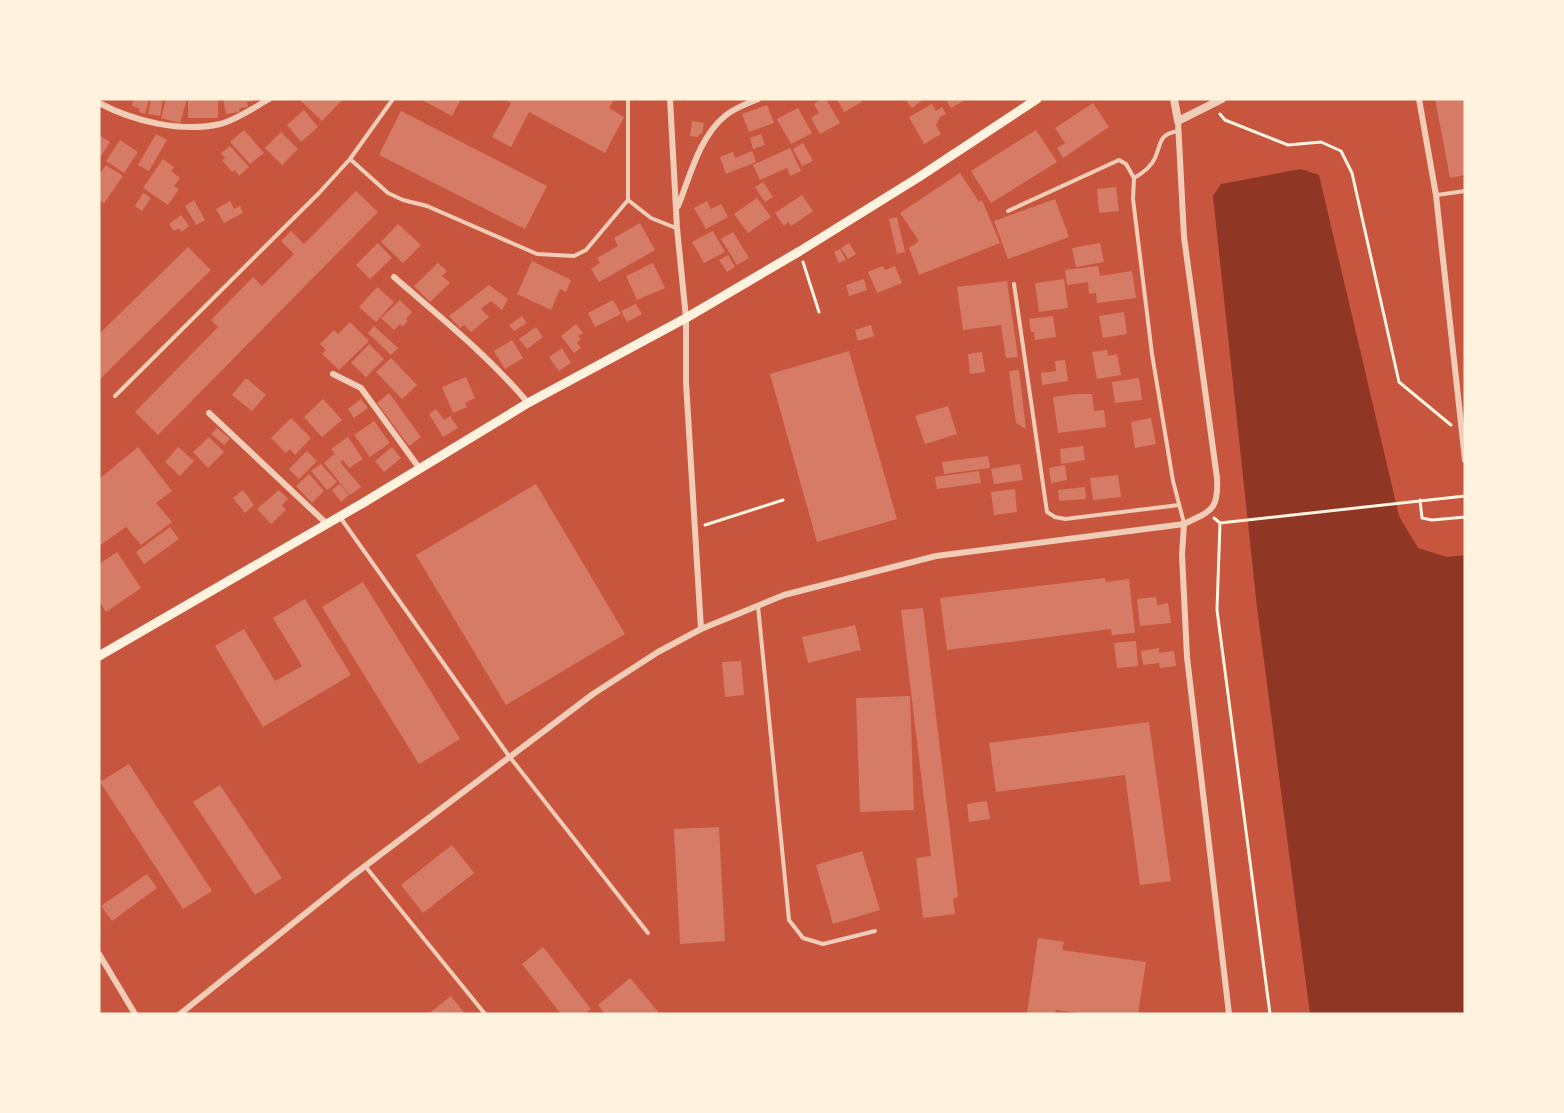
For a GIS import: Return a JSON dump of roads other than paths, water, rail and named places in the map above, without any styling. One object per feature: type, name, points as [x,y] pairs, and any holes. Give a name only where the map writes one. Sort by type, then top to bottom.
[{"type":"main road","points":[[99,656],[340,517],[528,403],[686,318],[800,251],[919,177],[1036,99]]},
{"type":"street","points":[[99,103],[120,112],[162,124],[201,127],[222,123],[269,99]]},
{"type":"street","points":[[670,99],[677,228],[686,318],[686,382],[700,629]]},
{"type":"street","points":[[677,208],[700,151],[714,127],[732,110],[758,99]]},
{"type":"street","points":[[180,1014],[365,866],[592,694],[658,652],[700,629],[784,595],[936,556],[1184,524],[1208,514],[1214,506],[1218,492],[1217,478],[1184,237],[1179,121],[1174,99]]},
{"type":"street","points":[[1179,121],[1222,99]]},
{"type":"street","points":[[1419,99],[1436,195],[1465,460]]},
{"type":"street","points":[[394,277],[468,342],[513,385],[528,403]]},
{"type":"street","points":[[333,374],[361,388],[420,469]]},
{"type":"street","points":[[209,413],[327,524]]},
{"type":"street","points":[[1184,524],[1182,555],[1187,657],[1229,1014]]},
{"type":"street","points":[[99,954],[135,1014]]},
{"type":"lane","points":[[115,396],[319,193],[350,159],[393,99]]},
{"type":"lane","points":[[350,159],[388,193],[402,200],[427,206],[537,254],[574,256],[586,249],[628,200],[628,99]]},
{"type":"lane","points":[[1134,178],[1145,171],[1154,159],[1160,139],[1169,133],[1179,131]]},
{"type":"lane","points":[[1008,211],[1119,160],[1126,164],[1134,178],[1133,200],[1136,231],[1152,354],[1184,524]]},
{"type":"lane","points":[[1436,195],[1465,192]]},
{"type":"lane","points":[[628,200],[651,218],[677,228]]},
{"type":"lane","points":[[1014,284],[1047,512],[1065,519],[1179,505]]},
{"type":"lane","points":[[340,517],[509,756],[648,933]]},
{"type":"lane","points":[[758,606],[789,920],[803,938],[823,944],[875,931]]},
{"type":"lane","points":[[365,866],[484,1014]]}]
